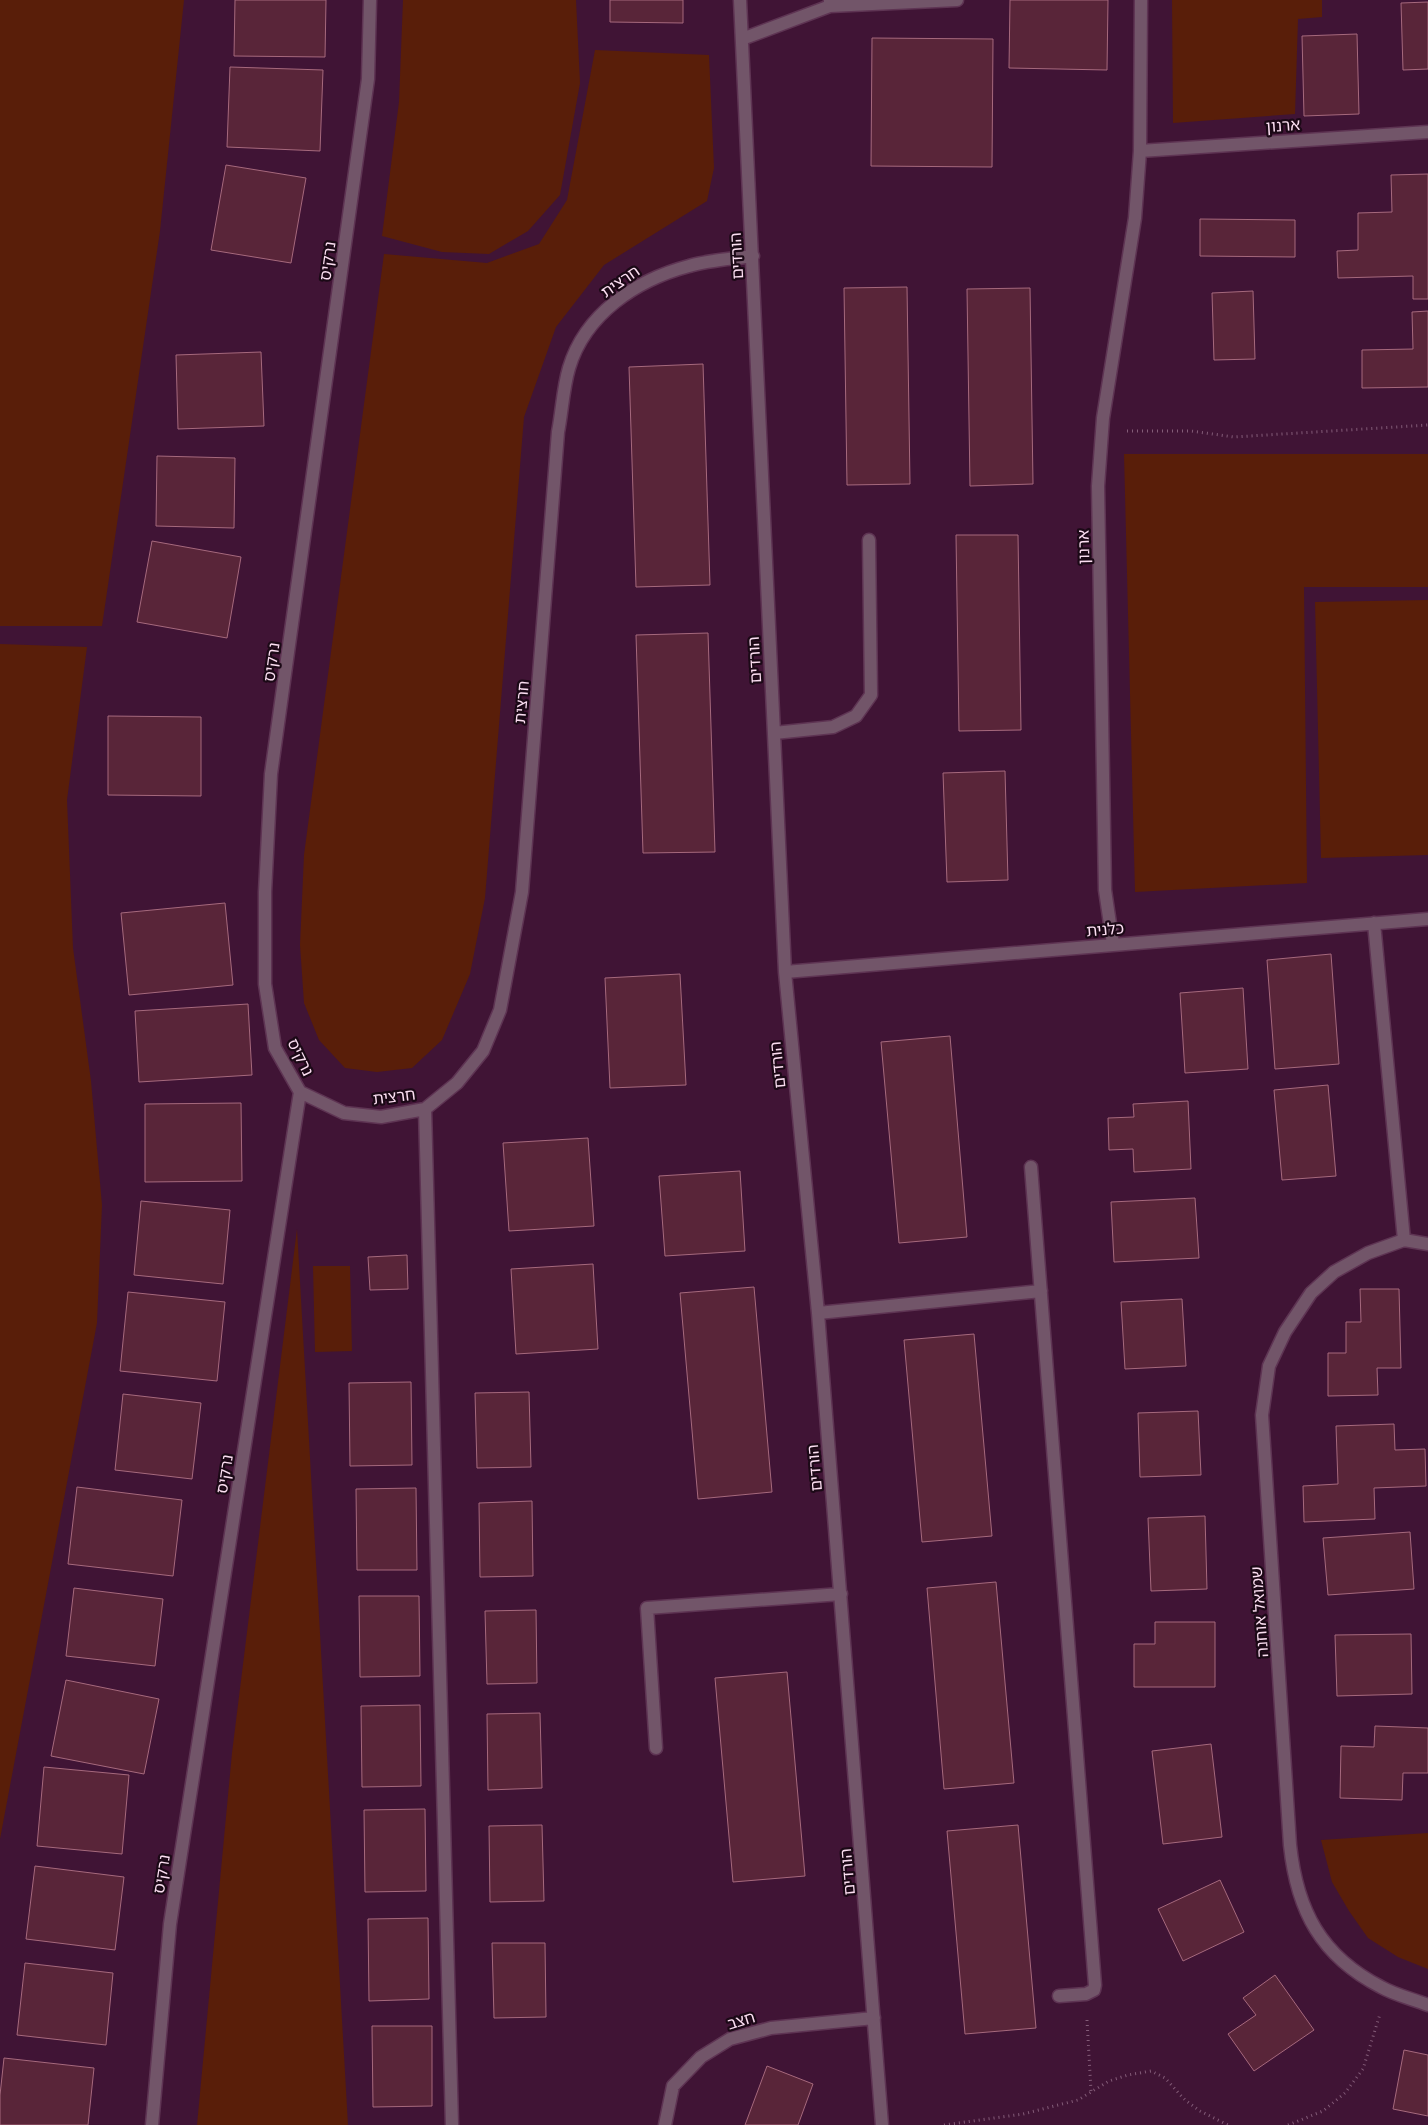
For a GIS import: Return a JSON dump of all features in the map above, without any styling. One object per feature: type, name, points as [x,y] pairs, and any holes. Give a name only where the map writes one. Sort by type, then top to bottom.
[{"type":"street","name":"נרקיס","points":[[152,2125],[170,1924],[300,1092],[276,1048],[265,984],[265,892],[272,774],[367,88],[370,0]]},
{"type":"street","name":"הורדים","points":[[740,0],[784,972],[818,1312],[882,2125]]},
{"type":"street","points":[[742,39],[830,3],[957,0]]},
{"type":"street","name":"ארנון","points":[[1113,944],[1105,890],[1098,486],[1102,431],[1113,345],[1135,218],[1140,151],[1141,0]]},
{"type":"street","name":"ארנון","points":[[1140,151],[1428,132]]},
{"type":"street","name":"חרצית","points":[[300,1092],[344,1113],[382,1117],[425,1109],[457,1083],[483,1051],[500,1010],[522,892],[558,432],[569,368],[586,332],[614,302],[651,278],[690,265],[753,256]]},
{"type":"street","points":[[774,733],[833,727],[856,716],[872,695],[869,540]]},
{"type":"street","name":"כלנית","points":[[784,972],[1428,919]]},
{"type":"street","points":[[1374,923],[1404,1240]]},
{"type":"street","points":[[425,1109],[452,2125]]},
{"type":"street","points":[[1031,1167],[1094,1950],[1094,1990],[1086,1994],[1059,1996]]},
{"type":"street","name":"שמואל אוחנה","points":[[1428,1244],[1404,1240],[1368,1253],[1343,1268],[1311,1293],[1284,1332],[1270,1366],[1262,1415],[1292,1870],[1298,1894],[1317,1932],[1344,1965],[1389,1990],[1428,2004]]},
{"type":"street","points":[[818,1312],[1041,1291]]},
{"type":"street","points":[[656,1748],[647,1608],[841,1594]]},
{"type":"street","name":"חצב","points":[[665,2125],[673,2086],[701,2057],[730,2039],[772,2028],[874,2018]]},
{"type":"path","points":[[1102,431],[1190,431],[1234,437],[1428,425]]},
{"type":"path","points":[[1288,2125],[1323,2111],[1345,2093],[1363,2069],[1389,1990]]},
{"type":"path","points":[[1086,1994],[1090,2091]]},
{"type":"path","points":[[944,2125],[1023,2114],[1078,2100],[1109,2081],[1151,2071],[1165,2078],[1184,2100],[1200,2111],[1228,2125]]},
{"type":"shaded area","points":[[0,0],[184,0],[160,231],[102,626],[0,626]]},
{"type":"shaded area","points":[[403,0],[576,0],[580,83],[560,195],[528,231],[489,254],[442,252],[382,236],[399,102]]},
{"type":"shaded area","points":[[1172,0],[1322,0],[1322,17],[1298,19],[1295,114],[1173,123]]},
{"type":"shaded area","points":[[595,50],[709,55],[714,168],[707,201],[604,265],[556,327],[524,417],[485,898],[470,974],[442,1040],[412,1068],[377,1072],[345,1068],[319,1040],[304,1003],[300,945],[304,855],[384,254],[487,263],[539,244],[567,200]]},
{"type":"shaded area","points":[[1124,454],[1428,454],[1428,587],[1304,587],[1307,883],[1135,892]]},
{"type":"shaded area","points":[[1428,600],[1428,855],[1321,858],[1315,602]]},
{"type":"shaded area","points":[[0,644],[87,647],[67,800],[73,948],[91,1081],[102,1205],[97,1323],[0,1839]]},
{"type":"shaded area","points":[[297,1229],[348,2125],[197,2125],[232,1753]]},
{"type":"shaded area","points":[[313,1266],[350,1266],[352,1351],[315,1352]]},
{"type":"shaded area","points":[[1428,1833],[1428,1969],[1398,1957],[1368,1938],[1332,1882],[1321,1840]]},
{"type":"building","points":[[235,0],[326,0],[325,57],[234,56]]},
{"type":"building","points":[[610,0],[683,0],[683,23],[610,22]]},
{"type":"building","points":[[1010,0],[1108,0],[1107,70],[1009,68]]},
{"type":"building","points":[[1428,2],[1428,69],[1403,70],[1401,3]]},
{"type":"building","points":[[1357,34],[1359,114],[1304,116],[1302,36]]},
{"type":"building","points":[[872,38],[993,39],[992,167],[871,166]]},
{"type":"building","points":[[230,67],[323,70],[320,151],[227,147]]},
{"type":"building","points":[[226,165],[306,178],[291,263],[211,250]]},
{"type":"building","points":[[1428,174],[1428,299],[1413,299],[1413,276],[1338,278],[1337,251],[1358,250],[1358,213],[1392,212],[1391,175]]},
{"type":"building","points":[[1200,219],[1295,220],[1295,257],[1200,256]]},
{"type":"building","points":[[907,287],[910,484],[847,485],[844,288]]},
{"type":"building","points":[[1030,288],[1033,484],[970,486],[967,289]]},
{"type":"building","points":[[1253,291],[1255,359],[1214,360],[1212,293]]},
{"type":"building","points":[[1428,311],[1428,387],[1362,388],[1362,350],[1413,349],[1412,312]]},
{"type":"building","points":[[261,352],[264,426],[178,429],[176,355]]},
{"type":"building","points":[[703,364],[710,585],[636,587],[629,367]]},
{"type":"building","points":[[157,456],[235,458],[234,528],[156,526]]},
{"type":"building","points":[[956,535],[1018,535],[1021,730],[959,731]]},
{"type":"building","points":[[152,541],[241,557],[227,638],[137,622]]},
{"type":"building","points":[[708,633],[715,852],[643,853],[636,635]]},
{"type":"building","points":[[108,716],[201,717],[201,796],[108,795]]},
{"type":"building","points":[[1005,771],[1008,880],[947,882],[943,773]]},
{"type":"building","points":[[225,903],[233,985],[129,995],[121,913]]},
{"type":"building","points":[[1331,954],[1339,1064],[1275,1069],[1267,960]]},
{"type":"building","points":[[680,974],[686,1085],[610,1088],[605,978]]},
{"type":"building","points":[[1243,988],[1248,1069],[1185,1073],[1180,993]]},
{"type":"building","points":[[248,1004],[252,1075],[139,1082],[135,1011]]},
{"type":"building","points":[[950,1036],[967,1237],[899,1243],[881,1042]]},
{"type":"building","points":[[1328,1085],[1336,1176],[1282,1180],[1274,1090]]},
{"type":"building","points":[[1188,1101],[1191,1169],[1134,1172],[1133,1149],[1109,1150],[1108,1118],[1134,1117],[1133,1104]]},
{"type":"building","points":[[241,1103],[242,1181],[145,1182],[145,1104]]},
{"type":"building","points":[[588,1138],[594,1226],[509,1231],[503,1143]]},
{"type":"building","points":[[740,1171],[745,1251],[665,1256],[659,1176]]},
{"type":"building","points":[[1195,1198],[1199,1258],[1114,1262],[1111,1202]]},
{"type":"building","points":[[141,1201],[230,1210],[223,1284],[134,1275]]},
{"type":"building","points":[[407,1255],[408,1289],[370,1290],[368,1257]]},
{"type":"building","points":[[593,1264],[598,1349],[516,1354],[511,1269]]},
{"type":"building","points":[[754,1287],[772,1492],[698,1499],[680,1293]]},
{"type":"building","points":[[1360,1289],[1399,1289],[1401,1368],[1377,1368],[1378,1395],[1328,1396],[1328,1353],[1346,1353],[1346,1322],[1361,1322]]},
{"type":"building","points":[[128,1292],[225,1302],[217,1381],[120,1371]]},
{"type":"building","points":[[1182,1299],[1186,1366],[1125,1369],[1121,1302]]},
{"type":"building","points":[[974,1334],[992,1536],[922,1542],[904,1340]]},
{"type":"building","points":[[411,1382],[412,1465],[350,1466],[349,1383]]},
{"type":"building","points":[[529,1392],[531,1467],[477,1468],[475,1393]]},
{"type":"building","points":[[123,1394],[201,1403],[192,1479],[115,1470]]},
{"type":"building","points":[[1198,1411],[1201,1475],[1140,1477],[1138,1413]]},
{"type":"building","points":[[1394,1424],[1395,1450],[1425,1449],[1426,1486],[1374,1488],[1375,1519],[1304,1522],[1303,1486],[1338,1484],[1336,1426]]},
{"type":"building","points":[[77,1487],[182,1500],[173,1576],[68,1564]]},
{"type":"building","points":[[416,1488],[417,1570],[357,1570],[356,1489]]},
{"type":"building","points":[[532,1501],[533,1576],[480,1577],[479,1503]]},
{"type":"building","points":[[1205,1516],[1207,1589],[1151,1591],[1148,1518]]},
{"type":"building","points":[[1410,1532],[1414,1589],[1328,1595],[1323,1538]]},
{"type":"building","points":[[996,1582],[1014,1783],[944,1789],[927,1588]]},
{"type":"building","points":[[74,1588],[163,1599],[155,1666],[66,1656]]},
{"type":"building","points":[[359,1596],[419,1596],[420,1676],[360,1677]]},
{"type":"building","points":[[536,1610],[537,1683],[487,1684],[485,1611]]},
{"type":"building","points":[[1155,1622],[1215,1622],[1215,1687],[1134,1687],[1134,1644],[1155,1644]]},
{"type":"building","points":[[1411,1634],[1412,1694],[1337,1696],[1335,1635]]},
{"type":"building","points":[[787,1672],[805,1876],[733,1882],[715,1678]]},
{"type":"building","points":[[66,1680],[159,1699],[144,1774],[51,1756]]},
{"type":"building","points":[[420,1705],[421,1786],[362,1787],[361,1706]]},
{"type":"building","points":[[540,1713],[542,1788],[488,1790],[487,1714]]},
{"type":"building","points":[[1375,1726],[1428,1728],[1428,1773],[1403,1773],[1402,1800],[1340,1798],[1341,1746],[1374,1747]]},
{"type":"building","points":[[1211,1744],[1222,1837],[1163,1844],[1152,1751]]},
{"type":"building","points":[[44,1767],[129,1775],[122,1854],[37,1846]]},
{"type":"building","points":[[425,1809],[426,1891],[365,1892],[364,1810]]},
{"type":"building","points":[[542,1825],[544,1901],[490,1902],[489,1826]]},
{"type":"building","points":[[1018,1825],[1036,2028],[965,2034],[947,1831]]},
{"type":"building","points":[[35,1866],[124,1877],[115,1950],[26,1939]]},
{"type":"building","points":[[1220,1880],[1244,1932],[1183,1961],[1158,1909]]},
{"type":"building","points":[[428,1918],[429,1999],[369,2001],[368,1919]]},
{"type":"building","points":[[492,1943],[545,1943],[546,2017],[494,2018]]},
{"type":"building","points":[[25,1963],[113,1973],[106,2045],[17,2035]]},
{"type":"building","points":[[1275,1975],[1314,2030],[1254,2071],[1228,2034],[1256,2015],[1243,1998]]},
{"type":"building","points":[[372,2026],[432,2026],[432,2106],[373,2107]]},
{"type":"building","points":[[1404,2050],[1428,2055],[1428,2116],[1393,2109]]},
{"type":"building","points":[[4,2058],[94,2068],[88,2125],[0,2125],[0,2095]]},
{"type":"building","points":[[767,2066],[813,2084],[798,2125],[745,2125]]}]
